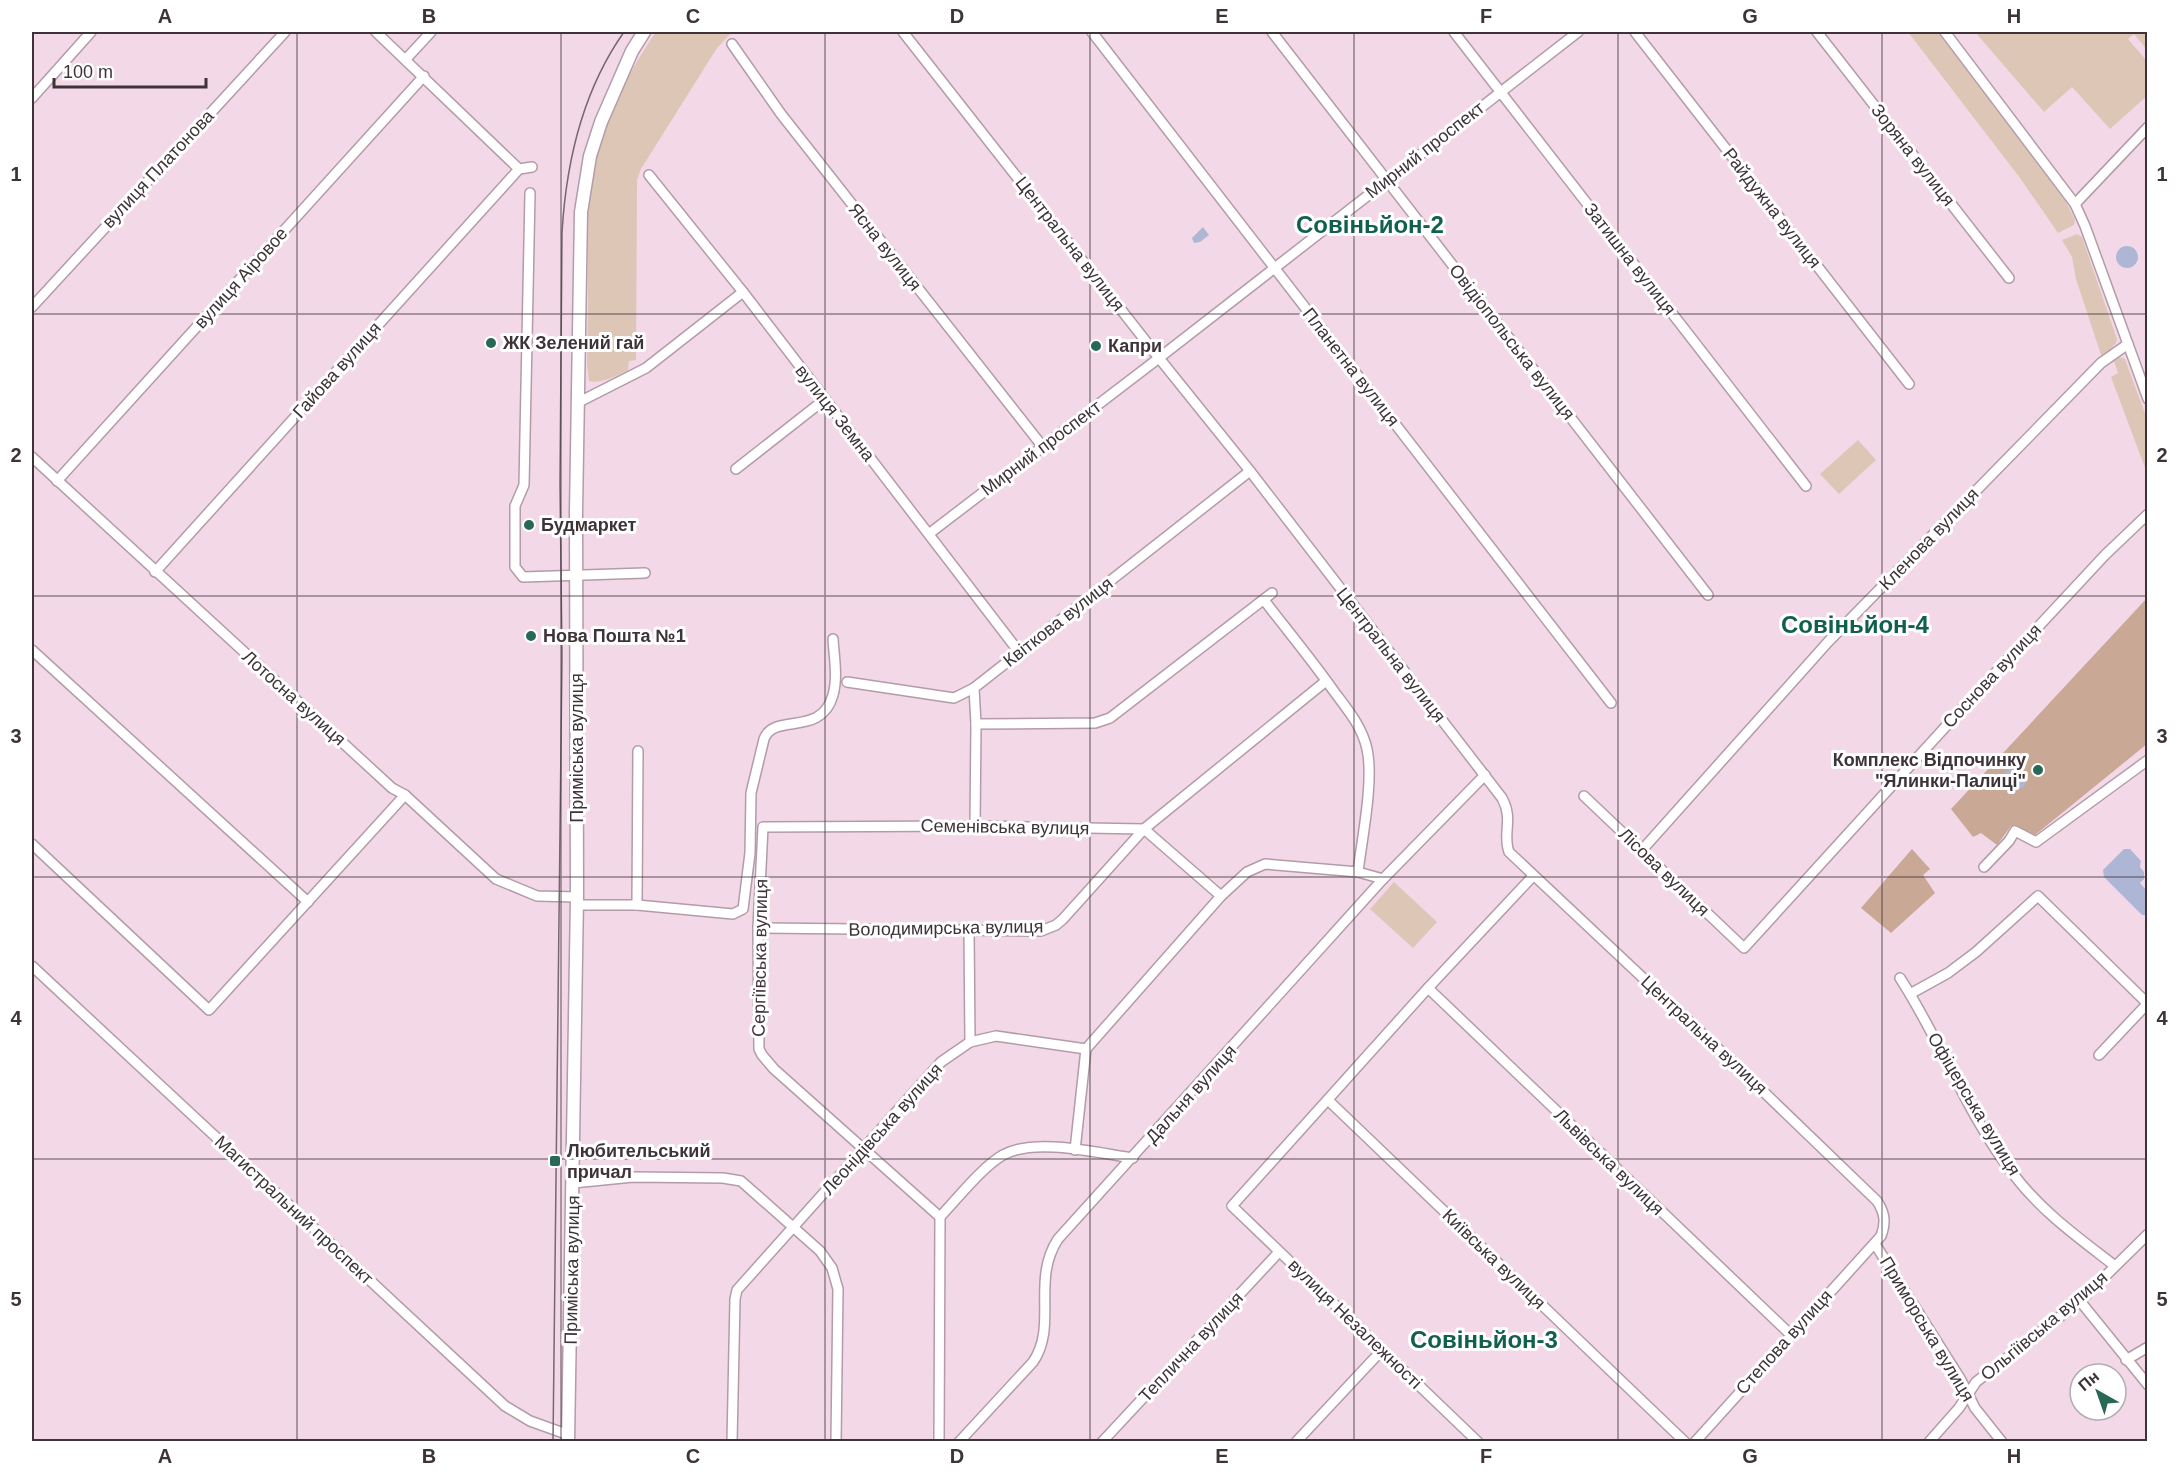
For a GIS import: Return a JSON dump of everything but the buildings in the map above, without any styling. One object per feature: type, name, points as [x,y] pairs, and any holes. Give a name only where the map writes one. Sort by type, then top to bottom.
[{"type":"street","points":[[32,98],[91,32]]},
{"type":"street","name":"вулиця Платонова","points":[[32,307],[285,32]]},
{"type":"street","points":[[376,32],[519,169],[532,167]]},
{"type":"street","points":[[406,59],[430,32]]},
{"type":"street","name":"Приміська вулиця","points":[[568,1438],[577,901],[576,576],[579,242],[584,183],[590,156],[611,96],[632,51],[644,32]]},
{"type":"street","name":"Центральна вулиця","points":[[903,32],[1250,471],[1485,775],[1508,808],[1507,846],[1509,852],[1743,1071],[1877,1201],[1885,1219],[1881,1236],[1875,1244]]},
{"type":"street","name":"Планетна вулиця","points":[[1092,32],[1611,703]]},
{"type":"street","name":"Овідіопольська вулиця","points":[[1272,32],[1708,595]]},
{"type":"street","name":"Затишна вулиця","points":[[1454,32],[1806,486]]},
{"type":"street","name":"Мирний проспект","points":[[930,533],[1578,32]]},
{"type":"street","name":"Райдужна вулиця","points":[[1635,32],[1909,384]]},
{"type":"street","name":"Зоряна вулиця","points":[[1817,32],[2009,278]]},
{"type":"street","points":[[1945,32],[2055,174],[2075,204],[2148,399]]},
{"type":"street","name":"Ясна вулиця","points":[[732,44],[781,114],[1043,447]]},
{"type":"street","name":"вулиця Аіровое","points":[[57,481],[424,76]]},
{"type":"street","points":[[2075,204],[2148,127]]},
{"type":"street","name":"Гайова вулиця","points":[[155,572],[519,169]]},
{"type":"street","name":"вулиця Земна","points":[[649,175],[930,533],[1019,652]]},
{"type":"street","points":[[530,193],[524,485],[515,506],[514,567],[523,577],[645,573]]},
{"type":"street","points":[[579,402],[646,368],[743,292]]},
{"type":"street","name":"Кленова вулиця","points":[[1642,850],[1828,642],[2101,363],[2128,344]]},
{"type":"street","points":[[736,469],[824,399]]},
{"type":"street","name":"Лотосна вулиця","points":[[32,457],[392,788],[405,795],[496,879],[537,896],[733,914],[743,909],[750,852],[751,793],[766,732],[772,728],[812,720],[825,710],[835,684],[833,639]]},
{"type":"street","name":"Квіткова вулиця","points":[[974,688],[1250,471]]},
{"type":"street","name":"Соснова вулиця","points":[[1744,948],[2007,660],[2105,555],[2148,514]]},
{"type":"street","points":[[976,724],[1095,723],[1110,718],[1272,593]]},
{"type":"street","points":[[1264,600],[1356,722],[1367,750],[1368,787],[1358,872]]},
{"type":"street","points":[[32,650],[308,902]]},
{"type":"street","name":"Володимирська вулиця","points":[[758,928],[1041,931],[1056,925],[1144,829],[1326,681]]},
{"type":"street","points":[[847,682],[954,698],[974,688],[975,826]]},
{"type":"street","points":[[637,905],[638,751]]},
{"type":"street","points":[[1984,867],[2009,841],[2015,831],[2036,842],[2148,760]]},
{"type":"street","name":"Дальня вулиця","points":[[959,1442],[1040,1353],[1044,1341],[1045,1273],[1050,1251],[1058,1239],[1383,879],[1485,775]]},
{"type":"street","points":[[32,844],[209,1010],[405,795]]},
{"type":"street","name":"Лісова вулиця","points":[[1584,796],[1744,948]]},
{"type":"street","name":"Семенівська вулиця","points":[[763,827],[975,826],[1144,829]]},
{"type":"street","name":"Сергіївська вулиця","points":[[763,827],[758,928],[758,1040],[762,1055],[774,1069],[940,1217]]},
{"type":"street","points":[[1144,829],[1221,896]]},
{"type":"street","points":[[1075,1150],[1086,1049],[1221,896],[1247,872],[1265,864],[1358,872],[1383,879]]},
{"type":"street","points":[[1329,1101],[1428,988],[1533,876]]},
{"type":"street","points":[[1910,994],[1948,973],[1976,952],[2038,896],[2147,1003],[2099,1055]]},
{"type":"street","points":[[969,931],[970,1042]]},
{"type":"street","name":"Магистральний проспект","points":[[32,966],[506,1406],[530,1421],[568,1438]]},
{"type":"street","name":"Офіцерська вулиця","points":[[1900,978],[1982,1126],[2014,1175],[2043,1209],[2115,1266]]},
{"type":"street","name":"Львівська вулиця","points":[[1428,988],[1791,1335]]},
{"type":"street","name":"Леонідівська вулиця","points":[[732,1442],[737,1290],[941,1062],[970,1042],[996,1036],[1086,1049]]},
{"type":"street","name":"вулиця Незалежності","points":[[1329,1101],[1232,1206],[1478,1442]]},
{"type":"street","name":"Київська вулиця","points":[[1329,1101],[1685,1442]]},
{"type":"street","points":[[939,1442],[940,1217],[1003,1154],[1031,1148],[1075,1150],[1133,1158]]},
{"type":"street","points":[[573,1184],[633,1177],[741,1181],[826,1258],[832,1268],[838,1288],[836,1442]]},
{"type":"street","name":"Ольгіївська вулиця","points":[[1929,1442],[1976,1382],[2080,1301],[2148,1234]]},
{"type":"street","name":"Степова вулиця","points":[[1695,1442],[1875,1244]]},
{"type":"street","name":"Приморська вулиця","points":[[1875,1244],[1961,1380],[1975,1408],[2002,1442]]},
{"type":"street","name":"Теплична вулиця","points":[[1102,1442],[1279,1252]]},
{"type":"street","points":[[2080,1301],[2148,1385]]},
{"type":"street","points":[[2127,1360],[2148,1347]]},
{"type":"street","points":[[1296,1442],[1382,1350]]},
{"type":"shaded area","points":[[656,32],[732,32],[717,48],[641,169],[637,180],[636,360],[629,361],[628,370],[614,377],[589,381],[587,364],[587,209],[593,164],[614,105]]},
{"type":"shaded area","points":[[1908,32],[1938,32],[2066,202],[2075,220],[2074,225],[2058,233],[2020,178]]},
{"type":"shaded area","points":[[1975,32],[2147,32],[2147,50],[2134,34],[2128,39],[2147,61],[2147,96],[2110,129],[2072,87],[2044,112]]},
{"type":"shaded area","points":[[2077,234],[2082,237],[2117,339],[2102,358],[2076,279],[2072,257],[2062,240]]},
{"type":"shaded area","points":[[2119,357],[2125,359],[2147,419],[2147,473],[2111,377],[2118,373],[2114,361]]},
{"type":"shaded area","points":[[1858,440],[1876,460],[1839,494],[1820,474]]},
{"type":"shaded area","points":[[2147,598],[2147,744],[2035,835],[2011,826],[1997,845],[1981,833],[1973,837],[1951,809]]},
{"type":"shaded area","points":[[1912,849],[1930,869],[1923,875],[1935,893],[1891,933],[1861,908]]},
{"type":"shaded area","points":[[1394,882],[1437,922],[1413,948],[1370,909]]},
{"type":"water","points":[[1203,227],[1209,235],[1200,242],[1194,243],[1192,238]]},
{"type":"water","points":[[2127,246],[2135,249],[2138,257],[2135,265],[2127,268],[2119,265],[2116,257],[2119,249]]},
{"type":"water","points":[[2008,768],[2012,768],[2026,784],[2022,788],[2018,789],[2005,775]]},
{"type":"water","points":[[2124,849],[2130,849],[2141,861],[2140,867],[2144,872],[2144,879],[2140,883],[2147,891],[2147,915],[2142,915],[2104,877],[2103,870]]},
{"type":"tram line","points":[[553,1442],[562,656],[560,484],[562,233],[568,180],[579,128],[598,78],[624,32]]},
{"type":"place","name":"ЖК Зелений гай","points":[[491,343]]},
{"type":"place","name":"Капри","points":[[1096,346]]},
{"type":"place","name":"Будмаркет","points":[[529,525]]},
{"type":"place","name":"Нова Пошта №1","points":[[531,636]]},
{"type":"place","name":"Комплекс Відпочинку \"Ялинки-Палиці\"","points":[[2038,770]]},
{"type":"place","name":"Любительський причал","points":[[555,1161]]},
{"type":"district","name":"Совіньйон-2","points":[[1370,225]]},
{"type":"district","name":"Совіньйон-4","points":[[1855,625]]},
{"type":"district","name":"Совіньйон-3","points":[[1484,1340]]}]
